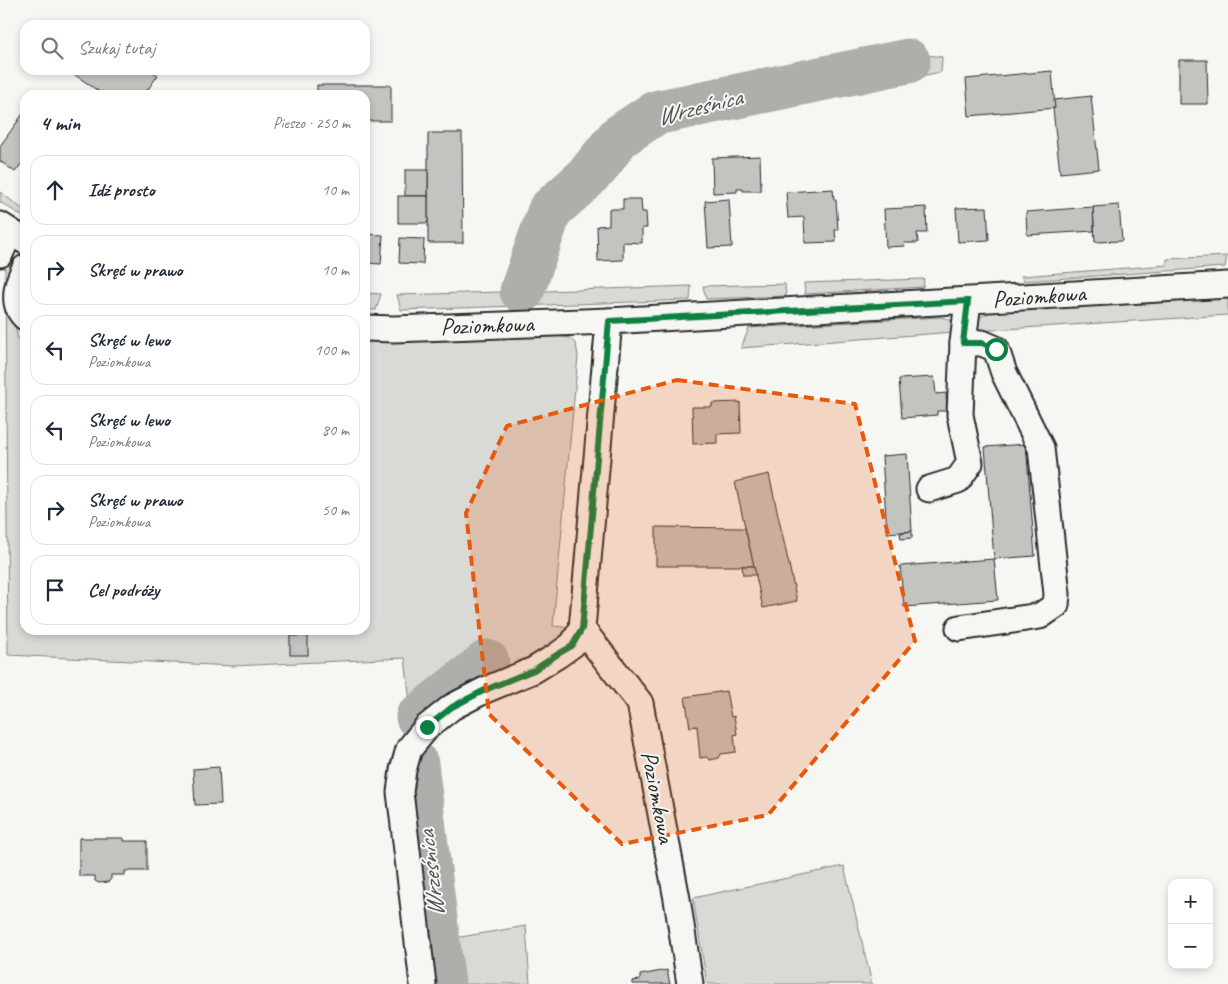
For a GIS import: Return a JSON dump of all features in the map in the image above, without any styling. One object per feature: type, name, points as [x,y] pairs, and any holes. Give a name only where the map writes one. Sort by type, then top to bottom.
[{"type":"street","points":[[20,278],[16,296],[20,308]]},
{"type":"street","name":"Poziomkowa","points":[[370,328],[394,329],[609,321],[1228,285]]},
{"type":"street","points":[[929,489],[958,480],[970,463],[960,415],[963,343],[968,301]]},
{"type":"street","points":[[423,984],[400,792],[403,770],[409,749],[427,727],[452,707],[485,690],[534,670],[572,646],[582,629],[609,321]]},
{"type":"street","points":[[959,628],[1040,616],[1056,605],[1042,448],[1004,372],[996,349],[982,343],[963,343]]},
{"type":"street","name":"Poziomkowa","points":[[582,629],[640,703],[678,899],[690,984]]},
{"type":"highlighted area","points":[[677,380],[855,404],[915,641],[768,815],[622,844],[489,714],[466,513],[507,426]]},
{"type":"shaded area","points":[[906,52],[942,57],[941,72],[690,123],[644,139],[613,182],[570,218],[545,291],[691,286],[690,300],[401,310],[397,295],[500,292],[544,201],[555,186],[576,174],[593,149],[609,132],[648,106]]},
{"type":"shaded area","points":[[0,192],[20,207],[20,215],[0,202]]},
{"type":"shaded area","points":[[1227,256],[1225,267],[1024,281],[1021,276],[1167,265],[1167,259]]},
{"type":"shaded area","points":[[5,265],[15,265],[10,300],[18,339],[20,340],[20,635],[370,635],[370,339],[413,341],[556,336],[570,338],[576,344],[578,356],[553,626],[571,628],[568,637],[413,729],[405,658],[233,666],[8,655]]},
{"type":"shaded area","points":[[924,279],[923,287],[805,294],[804,283]]},
{"type":"shaded area","points":[[785,284],[786,296],[706,299],[703,286]]},
{"type":"shaded area","points":[[370,293],[381,294],[376,310],[370,310]]},
{"type":"shaded area","points":[[1228,296],[1228,315],[976,331],[975,323],[980,317],[990,312]]},
{"type":"shaded area","points":[[940,317],[949,319],[953,324],[954,332],[741,348],[749,328]]},
{"type":"shaded area","points":[[427,740],[455,938],[526,926],[530,984],[430,984],[410,775]]},
{"type":"shaded area","points":[[844,866],[872,984],[707,984],[693,898]]},
{"type":"building","points":[[1179,60],[1207,60],[1208,104],[1179,104]]},
{"type":"building","points":[[1052,71],[1055,108],[969,116],[966,79]]},
{"type":"building","points":[[75,75],[158,75],[148,90],[97,90]]},
{"type":"building","points":[[317,85],[391,85],[391,121],[370,121],[370,90],[317,90]]},
{"type":"building","points":[[1091,96],[1099,169],[1060,173],[1053,109],[1055,108],[1054,100]]},
{"type":"building","points":[[20,118],[20,166],[15,172],[0,161],[0,146]]},
{"type":"building","points":[[428,133],[462,133],[463,243],[428,243]]},
{"type":"building","points":[[760,156],[761,191],[737,189],[737,192],[713,193],[712,158]]},
{"type":"building","points":[[405,170],[428,170],[428,196],[405,196]]},
{"type":"building","points":[[833,189],[834,200],[836,200],[838,230],[835,230],[836,242],[805,243],[804,217],[788,218],[786,192]]},
{"type":"building","points":[[398,196],[428,196],[428,223],[398,223]]},
{"type":"building","points":[[623,199],[641,199],[642,212],[646,212],[647,228],[642,228],[642,243],[623,242],[623,260],[598,261],[597,226],[609,225],[609,209],[623,209]]},
{"type":"building","points":[[729,199],[732,247],[708,248],[705,201]]},
{"type":"building","points":[[1119,205],[1122,241],[1095,242],[1093,207]]},
{"type":"building","points":[[926,207],[927,233],[917,233],[918,243],[904,243],[905,246],[886,247],[884,209]]},
{"type":"building","points":[[987,207],[989,240],[958,242],[956,208]]},
{"type":"building","points":[[1093,207],[1094,231],[1027,235],[1026,212]]},
{"type":"building","points":[[370,234],[383,235],[381,264],[370,263]]},
{"type":"building","points":[[400,238],[424,239],[423,264],[399,263]]},
{"type":"building","points":[[934,377],[936,394],[946,393],[947,411],[937,411],[937,415],[902,418],[899,379]]},
{"type":"building","points":[[740,402],[741,433],[717,434],[717,443],[693,444],[692,407],[712,407],[712,403]]},
{"type":"building","points":[[1026,444],[1035,556],[994,559],[985,447]]},
{"type":"building","points":[[907,454],[912,531],[887,533],[882,456]]},
{"type":"building","points":[[769,474],[797,601],[763,608],[735,482]]},
{"type":"building","points":[[656,527],[745,528],[754,566],[656,566]]},
{"type":"building","points":[[912,531],[912,538],[901,539],[900,533]]},
{"type":"building","points":[[994,559],[998,600],[904,607],[900,566]]},
{"type":"building","points":[[742,566],[754,566],[756,575],[743,575]]},
{"type":"building","points":[[290,636],[308,636],[308,655],[290,655]]},
{"type":"building","points":[[726,691],[731,717],[734,716],[737,734],[734,735],[736,752],[721,754],[719,758],[710,760],[706,757],[700,758],[697,726],[690,727],[685,697]]},
{"type":"building","points":[[219,767],[221,804],[195,805],[193,769]]},
{"type":"building","points":[[79,838],[124,838],[124,841],[147,841],[147,871],[125,871],[125,875],[111,875],[111,879],[108,882],[99,883],[95,881],[95,876],[79,876]]},
{"type":"building","points":[[667,970],[670,984],[632,984],[632,981],[640,980],[640,975]]},
{"type":"waterway","name":"Wrześnica","points":[[522,291],[550,210],[586,178],[619,137],[655,113],[908,61]]},
{"type":"waterway","name":"Wrześnica","points":[[418,717],[487,662]]},
{"type":"waterway","name":"Wrześnica","points":[[416,764],[443,984]]},
{"type":"route","points":[[427,727],[452,707],[485,690],[534,670],[572,646],[582,629],[609,321],[968,301],[963,343],[982,343],[996,349]]}]
